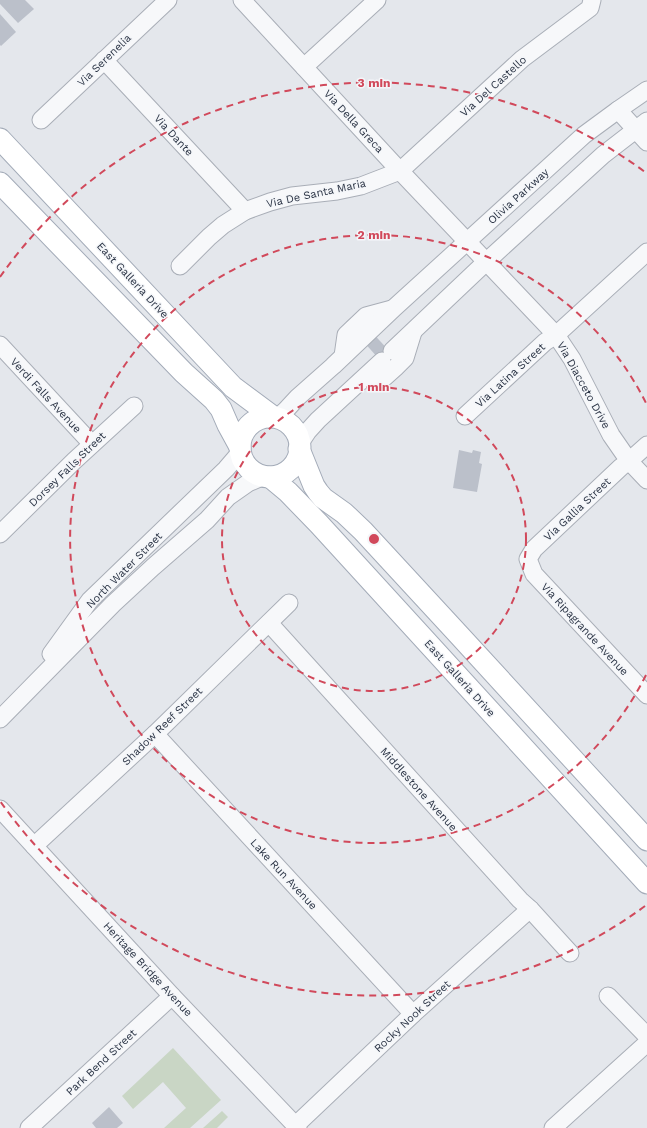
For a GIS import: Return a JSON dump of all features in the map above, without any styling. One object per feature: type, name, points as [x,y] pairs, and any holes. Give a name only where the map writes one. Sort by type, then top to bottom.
[{"type":"main road","name":"East Galleria Drive","points":[[0,139],[233,386],[274,417]]},
{"type":"main road","points":[[0,183],[184,373],[214,400],[221,409],[240,448]]},
{"type":"main road","points":[[264,417],[274,417],[283,420],[291,426],[297,434],[299,446],[299,454],[295,463],[280,475],[260,475],[251,470],[244,462],[240,453],[242,434],[255,420],[264,417]]},
{"type":"main road","points":[[299,446],[314,486],[323,498],[344,514],[362,531],[460,635],[647,840]]},
{"type":"main road","name":"East Galleria Drive","points":[[267,476],[288,492],[324,530],[647,883]]},
{"type":"street","name":"Via Serenelia","points":[[42,120],[168,0]]},
{"type":"street","name":"Via Della Greca","points":[[242,0],[467,242]]},
{"type":"street","points":[[304,67],[377,0]]},
{"type":"street","name":"Via Del Castello","points":[[400,171],[522,59],[591,4]]},
{"type":"street","name":"Via Dante","points":[[104,60],[245,211]]},
{"type":"street","name":"Olivia Parkway","points":[[274,417],[285,411],[298,396],[343,356],[346,335],[366,316],[394,308],[584,135],[647,90]]},
{"type":"street","points":[[618,110],[641,125],[647,142]]},
{"type":"street","points":[[299,446],[308,430],[318,420],[363,380],[414,330],[603,155],[641,125]]},
{"type":"street","name":"Via De Santa Maria","points":[[180,266],[223,225],[245,211],[292,196],[337,191],[360,186],[400,171]]},
{"type":"street","name":"Via Diacceto Drive","points":[[467,242],[556,335],[572,359],[611,435],[629,461],[647,480]]},
{"type":"street","name":"Via Latina Street","points":[[465,416],[545,342],[556,335],[647,252]]},
{"type":"street","points":[[363,380],[385,377],[395,368],[405,358],[414,330]]},
{"type":"street","name":"Verdi Falls Avenue","points":[[0,345],[92,444]]},
{"type":"street","name":"Dorsey Falls Street","points":[[0,534],[92,444],[134,406]]},
{"type":"street","name":"Via Gallia Street","points":[[528,559],[534,548],[620,467],[647,445]]},
{"type":"street","name":"North Water Street","points":[[18,700],[90,600],[226,469],[238,455],[240,448]]},
{"type":"street","name":"North Water Street","points":[[0,719],[113,604],[207,520],[228,497],[248,483],[267,476]]},
{"type":"street","name":"Via Ripagrande Avenue","points":[[528,559],[534,574],[647,696]]},
{"type":"street","name":"Shadow Reef Street","points":[[34,846],[155,734],[289,603]]},
{"type":"street","name":"Middlestone Avenue","points":[[269,623],[520,900],[570,953]]},
{"type":"street","name":"Lake Run Avenue","points":[[155,734],[413,1014]]},
{"type":"street","name":"Heritage Bridge Avenue","points":[[0,809],[172,996],[297,1127]]},
{"type":"street","name":"Rocky Nook Street","points":[[297,1127],[413,1014],[530,909]]},
{"type":"street","name":"Park Bend Street","points":[[29,1128],[172,996]]},
{"type":"street","points":[[608,996],[647,1036]]},
{"type":"street","points":[[553,1128],[647,1043]]},
{"type":"green space","points":[[173,1048],[221,1100],[190,1128],[164,1128],[186,1108],[163,1082],[133,1109],[122,1096]]},
{"type":"green space","points":[[222,1111],[228,1117],[217,1128],[203,1128]]},
{"type":"building","points":[[0,0],[25,0],[34,9],[18,23],[0,4]]},
{"type":"building","points":[[0,14],[16,32],[1,46],[0,45]]},
{"type":"building","points":[[355,314],[405,368],[395,377],[346,322]]},
{"type":"building","points":[[459,450],[472,453],[473,450],[481,452],[479,463],[482,464],[477,492],[453,488]]},
{"type":"building","points":[[109,1107],[123,1123],[117,1128],[96,1128],[92,1123]]}]
